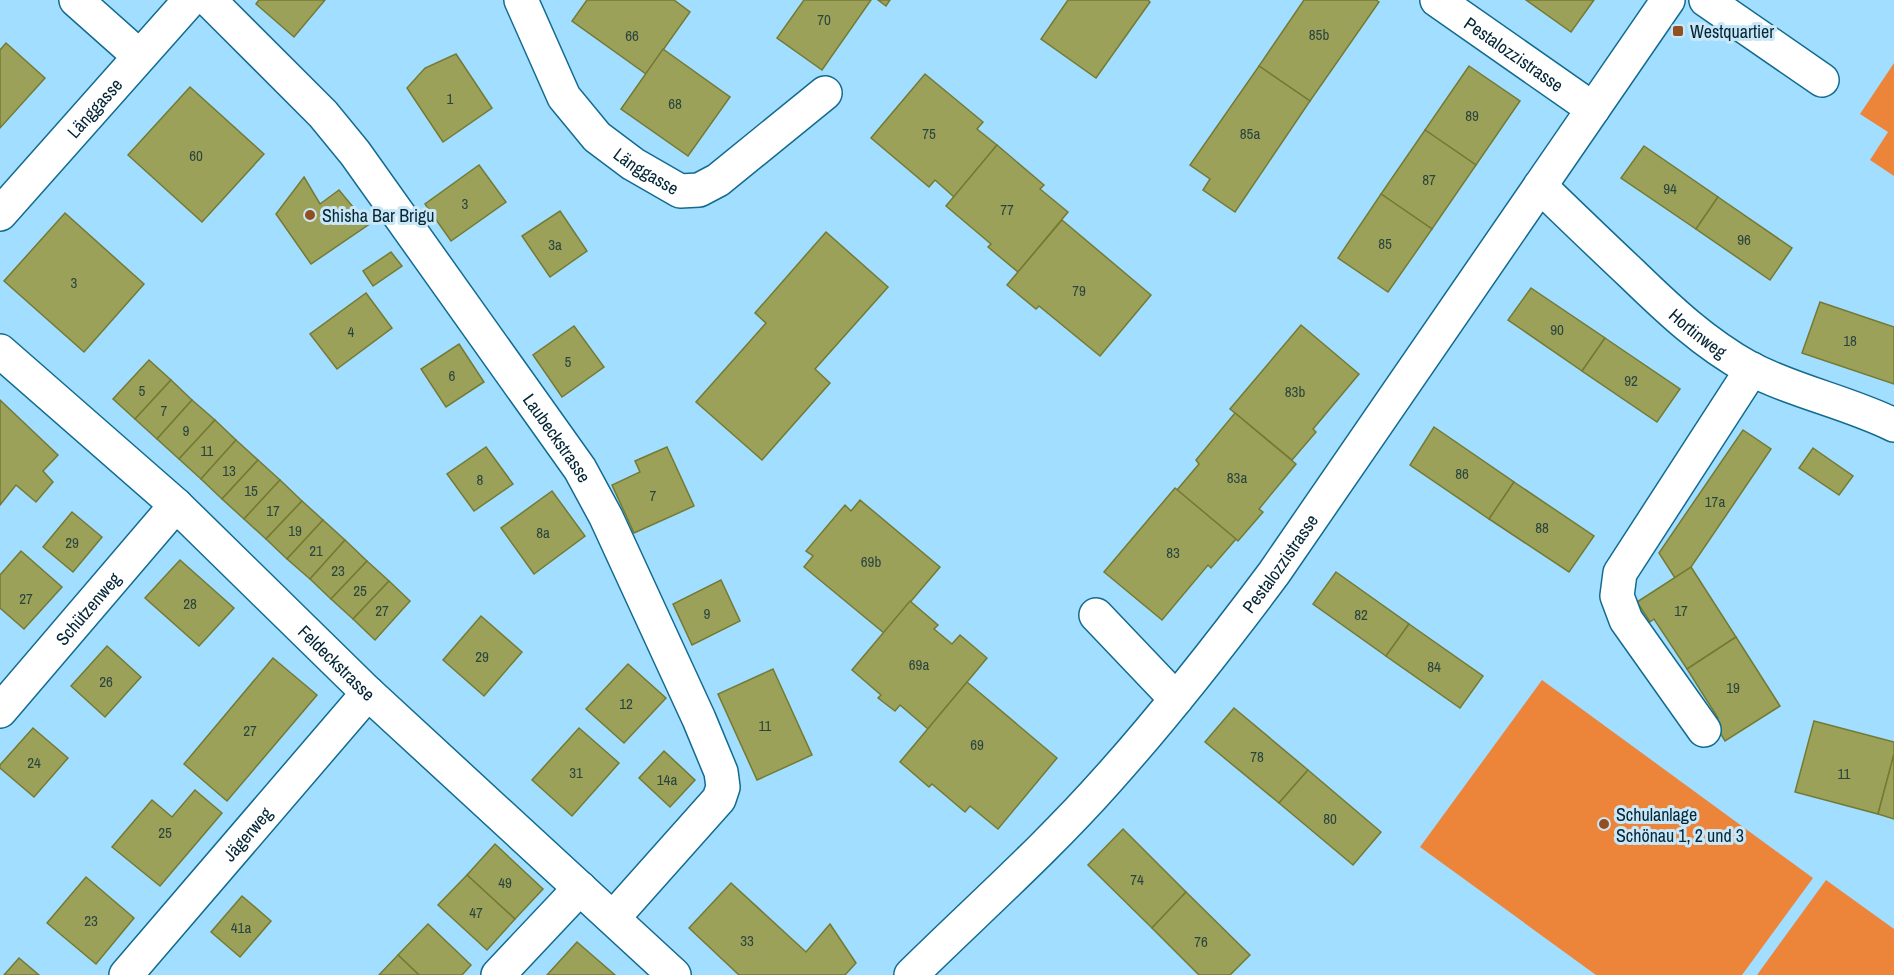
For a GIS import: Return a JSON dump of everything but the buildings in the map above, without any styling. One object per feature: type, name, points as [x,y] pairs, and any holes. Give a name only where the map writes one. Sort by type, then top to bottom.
[{"type":"street","points":[[76,0],[139,56]]},
{"type":"street","name":"Länggasse","points":[[0,214],[190,0]]},
{"type":"street","name":"Laubeckstrasse","points":[[209,0],[322,114],[355,153],[580,469],[606,517],[699,719],[721,772],[723,787],[719,799],[613,918]]},
{"type":"street","name":"Länggasse","points":[[521,0],[564,97],[597,137],[633,164],[680,191],[699,190],[718,180],[825,93]]},
{"type":"street","name":"Pestalozzistrasse","points":[[1437,0],[1593,109]]},
{"type":"street","name":"Pestalozzistrasse","points":[[911,975],[1107,780],[1226,638],[1274,573],[1668,0]]},
{"type":"street","points":[[1706,0],[1821,80]]},
{"type":"street","name":"Hortinweg","points":[[1540,186],[1680,320],[1714,348],[1752,369],[1868,412],[1894,425]]},
{"type":"street","name":"Feldeckstrasse","points":[[0,351],[176,505],[368,693],[674,975]]},
{"type":"street","points":[[1704,730],[1626,620],[1617,596],[1620,573],[1752,369]]},
{"type":"street","name":"Schützenweg","points":[[0,711],[176,505]]},
{"type":"street","points":[[1096,615],[1176,699]]},
{"type":"street","name":"Jägerweg","points":[[126,975],[368,693]]},
{"type":"street","points":[[498,975],[580,888]]},
{"type":"shaded area","points":[[1894,63],[1894,176],[1870,160],[1888,132],[1860,114]]},
{"type":"shaded area","points":[[1542,680],[1813,878],[1742,975],[1596,975],[1420,847]]},
{"type":"shaded area","points":[[1826,880],[1894,929],[1894,975],[1757,975]]},
{"type":"place","name":"Westquartier","points":[[1678,31]]},
{"type":"place","name":"Shisha Bar Brigu","points":[[310,215]]},
{"type":"place","name":"Schulanlage Schönau 1, 2 und 3","points":[[1604,824]]}]
